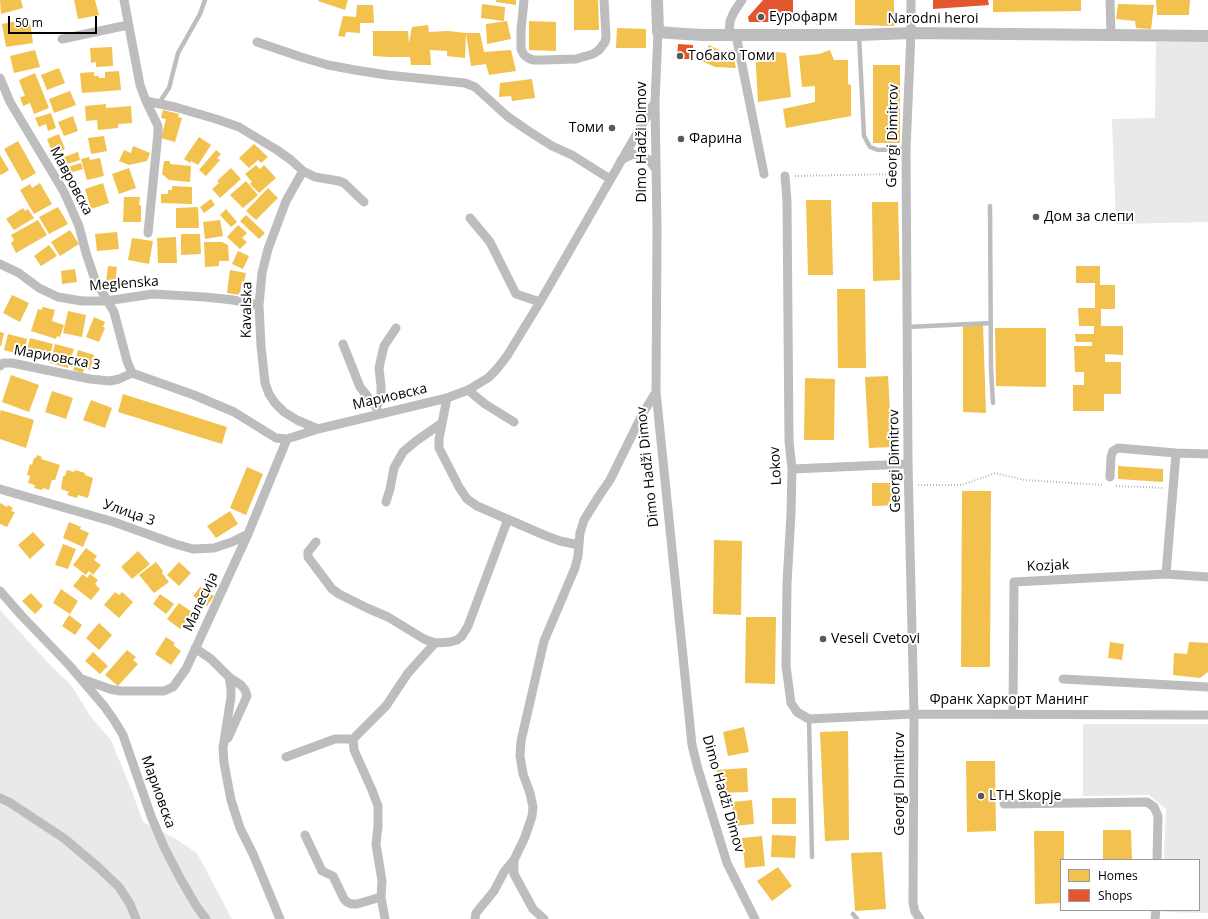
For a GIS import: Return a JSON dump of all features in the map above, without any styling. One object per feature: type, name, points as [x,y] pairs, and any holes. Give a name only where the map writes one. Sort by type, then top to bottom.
[{"type":"street","points":[[124,0],[140,85],[156,121],[158,132],[148,233]]},
{"type":"street","points":[[524,0],[520,30],[521,49],[524,55],[528,58],[533,60],[543,60],[576,59],[593,54],[599,50],[606,42],[604,0]]},
{"type":"street","name":"Dimo Hadži Dimov","points":[[657,0],[658,32],[655,102],[657,230],[656,392],[692,745],[727,863],[755,919]]},
{"type":"street","points":[[742,0],[730,21],[764,174]]},
{"type":"street","name":"Georgi Dimitrov","points":[[911,0],[906,149],[908,464],[914,714],[913,903],[915,912],[920,919]]},
{"type":"street","points":[[1110,0],[1111,36]]},
{"type":"street","points":[[62,39],[128,25]]},
{"type":"street","name":"Narodni heroi","points":[[658,32],[703,35],[911,34],[1208,36]]},
{"type":"street","points":[[257,42],[328,65],[394,76],[452,81],[470,85],[475,87],[508,116],[527,130],[552,146],[572,155],[610,179]]},
{"type":"street","name":"Мавровска","points":[[0,78],[10,102],[64,192],[79,226],[95,280],[106,301]]},
{"type":"street","points":[[146,101],[159,103],[239,127],[292,160],[303,171],[315,177],[344,183],[364,202]]},
{"type":"street","name":"Мариовска","points":[[287,439],[378,411],[447,398],[478,385],[496,370],[540,302],[655,102]]},
{"type":"street","points":[[621,160],[633,154],[642,156],[649,160],[656,170]]},
{"type":"street","name":"Kavalska","points":[[303,171],[286,201],[268,249],[262,273],[259,305],[261,346],[265,383],[269,394],[275,403],[284,412],[297,420],[318,429]]},
{"type":"street","name":"Lokov","points":[[785,176],[787,202],[789,441],[792,469],[787,583],[786,666],[791,703],[797,712],[809,719]]},
{"type":"street","points":[[470,218],[490,242],[516,294],[540,302]]},
{"type":"street","name":"Meglenska","points":[[0,264],[19,273],[39,288],[58,297],[82,301],[106,301],[153,294],[205,297],[259,305]]},
{"type":"street","points":[[106,301],[114,312],[127,361],[132,373],[194,395],[227,409],[276,438],[287,439]]},
{"type":"street","points":[[378,411],[381,398],[379,368],[384,346],[396,328]]},
{"type":"street","points":[[343,344],[360,387],[378,411]]},
{"type":"street","name":"Мариовска 3","points":[[0,366],[3,363],[12,363],[90,379],[110,381],[132,373]]},
{"type":"street","points":[[468,390],[485,404],[514,422]]},
{"type":"street","points":[[475,919],[476,913],[494,891],[504,872],[514,860],[525,837],[532,816],[533,807],[523,774],[520,756],[521,741],[544,641],[575,568],[578,556],[580,533],[584,520],[610,480],[643,413],[656,392]]},
{"type":"street","points":[[447,398],[439,439],[439,448],[459,487],[467,499],[477,506],[544,535],[560,541],[579,545]]},
{"type":"street","points":[[386,502],[394,468],[403,452],[416,441],[442,424]]},
{"type":"street","name":"Малесија","points":[[80,679],[120,691],[164,691],[173,687],[186,669],[248,534],[287,439]]},
{"type":"street","points":[[1111,481],[1111,457],[1113,451],[1118,448],[1208,454]]},
{"type":"street","points":[[1166,574],[1176,453]]},
{"type":"street","points":[[792,469],[908,464]]},
{"type":"street","name":"Улица 3","points":[[0,489],[114,522],[193,549],[219,547],[248,534]]},
{"type":"street","points":[[316,542],[308,552],[308,557],[332,589],[367,608],[388,617],[424,639],[435,643],[450,642],[457,640],[462,636],[468,626],[508,519]]},
{"type":"street","name":"Kozjak","points":[[1013,713],[1014,582],[1166,574],[1208,577]]},
{"type":"street","points":[[0,591],[80,679]]},
{"type":"street","points":[[286,757],[335,739],[353,739],[386,706],[408,673],[435,643]]},
{"type":"street","points":[[195,648],[211,659],[229,678],[241,685],[245,690],[246,696],[223,748]]},
{"type":"street","points":[[229,678],[231,697],[223,748],[231,800],[240,828],[280,919]]},
{"type":"street","name":"Мариовска","points":[[80,679],[104,706],[123,735],[151,816],[164,847],[184,884],[206,919]]},
{"type":"street","points":[[1063,679],[1208,686]]},
{"type":"street","name":"Франк Харкорт Манинг","points":[[809,719],[914,714],[1013,713],[1208,715]]},
{"type":"street","points":[[353,739],[354,750],[378,806],[376,844],[382,881],[381,896],[385,919]]},
{"type":"street","points":[[0,798],[9,802],[65,839],[98,867],[119,887],[130,904],[136,919]]},
{"type":"street","points":[[1004,804],[1147,802],[1154,807],[1158,816],[1157,859]]},
{"type":"street","points":[[305,835],[322,871],[333,876],[344,899],[347,902],[357,904],[381,896]]},
{"type":"street","points":[[514,860],[514,874],[522,891],[532,909],[544,919]]},
{"type":"lane","points":[[159,103],[169,88],[178,52],[200,14],[205,0]]},
{"type":"lane","points":[[858,35],[864,136],[870,147],[878,150],[906,149]]},
{"type":"lane","points":[[990,206],[991,369],[993,403]]},
{"type":"lane","points":[[907,327],[991,323]]},
{"type":"lane","points":[[809,719],[812,857]]},
{"type":"lane","points":[[853,914],[857,919]]},
{"type":"path","points":[[785,176],[906,174]]},
{"type":"path","points":[[909,484],[962,485],[995,473],[1025,480],[1103,485],[1111,481],[1173,489]]},
{"type":"shaded area","points":[[1156,42],[1208,42],[1208,222],[1116,224],[1112,119],[1155,118]]},
{"type":"shaded area","points":[[0,610],[51,666],[71,685],[91,717],[111,740],[143,822],[176,839],[197,853],[232,919],[0,919]]},
{"type":"shaded area","points":[[1083,724],[1208,724],[1208,913],[1163,912],[1200,911],[1200,859],[1164,859],[1166,809],[1149,795],[1083,796]]},
{"type":"building: Homes","points":[[0,0],[21,0],[23,8],[1,14]]},
{"type":"building: Homes","points":[[74,0],[95,0],[99,15],[78,19]]},
{"type":"building: Homes","points":[[348,0],[345,10],[318,1]]},
{"type":"building: Homes","points":[[496,0],[516,0],[516,5],[496,2]]},
{"type":"building: Homes","points":[[574,0],[598,0],[599,30],[574,30]]},
{"type":"building: Homes","points":[[855,0],[894,0],[894,26],[855,25]]},
{"type":"building: Homes","points":[[993,0],[1081,0],[1081,11],[993,12]]},
{"type":"building: Homes","points":[[1156,0],[1190,0],[1189,15],[1157,15]]},
{"type":"building: Homes","points":[[482,4],[505,7],[504,21],[481,18]]},
{"type":"building: Homes","points":[[1118,4],[1154,5],[1151,29],[1136,28],[1135,21],[1116,19]]},
{"type":"building: Homes","points":[[357,5],[373,5],[374,23],[360,23],[360,33],[346,32],[345,37],[338,36],[343,16],[356,17]]},
{"type":"building: Homes","points":[[17,21],[17,25],[30,23],[33,43],[6,47],[2,24]]},
{"type":"building: Homes","points":[[507,21],[511,39],[487,44],[486,24]]},
{"type":"building: Homes","points":[[529,21],[556,22],[556,51],[529,50]]},
{"type":"building: Homes","points":[[428,25],[429,32],[448,31],[466,33],[465,58],[447,56],[447,51],[430,50],[431,65],[411,65],[410,57],[373,56],[372,31],[408,31],[409,43],[412,27]]},
{"type":"building: Homes","points":[[617,28],[646,29],[646,48],[616,48]]},
{"type":"building: Homes","points":[[466,33],[480,33],[484,52],[511,50],[516,71],[489,75],[486,64],[471,66]]},
{"type":"building: Homes","points":[[709,45],[723,52],[732,50],[736,68],[715,67],[702,61]]},
{"type":"building: Homes","points":[[112,47],[113,66],[96,67],[96,62],[91,63],[90,48]]},
{"type":"building: Homes","points":[[35,50],[40,67],[14,73],[10,56]]},
{"type":"building: Homes","points":[[755,50],[786,53],[791,97],[758,102]]},
{"type":"building: Homes","points":[[830,50],[834,60],[848,60],[848,84],[851,85],[851,116],[786,128],[783,109],[815,102],[815,86],[802,87],[799,56],[819,54]]},
{"type":"building: Homes","points":[[873,65],[900,65],[900,143],[873,143]]},
{"type":"building: Homes","points":[[59,68],[65,83],[47,90],[41,75]]},
{"type":"building: Homes","points":[[119,71],[121,90],[82,93],[80,73],[94,72],[94,76],[105,78],[105,72]]},
{"type":"building: Homes","points":[[35,73],[49,108],[34,114],[30,103],[23,106],[20,97],[25,96],[19,80]]},
{"type":"building: Homes","points":[[532,79],[535,98],[512,101],[511,96],[499,97],[500,83]]},
{"type":"building: Homes","points":[[70,91],[76,105],[54,113],[49,99]]},
{"type":"building: Homes","points":[[106,104],[106,108],[131,106],[132,123],[118,124],[118,128],[98,130],[97,120],[86,121],[85,106]]},
{"type":"building: Homes","points":[[163,110],[179,114],[178,117],[182,118],[175,142],[161,138],[166,119],[161,118]]},
{"type":"building: Homes","points":[[51,113],[56,128],[48,131],[46,124],[39,127],[35,118]]},
{"type":"building: Homes","points":[[73,116],[78,131],[64,136],[58,122]]},
{"type":"building: Homes","points":[[59,134],[65,149],[53,154],[47,139]]},
{"type":"building: Homes","points":[[104,136],[107,151],[91,154],[88,138]]},
{"type":"building: Homes","points":[[199,137],[211,145],[198,165],[191,161],[190,163],[184,159]]},
{"type":"building: Homes","points":[[18,141],[36,173],[22,181],[4,149]]},
{"type":"building: Homes","points":[[254,144],[268,157],[261,163],[258,160],[249,168],[239,158]]},
{"type":"building: Homes","points":[[133,146],[150,153],[147,161],[129,165],[119,161],[124,150],[131,153]]},
{"type":"building: Homes","points":[[216,150],[221,154],[217,158],[220,160],[206,176],[199,170]]},
{"type":"building: Homes","points":[[78,152],[80,160],[60,166],[58,159]]},
{"type":"building: Homes","points":[[0,155],[9,170],[1,175],[0,174]]},
{"type":"building: Homes","points":[[89,157],[90,160],[100,158],[104,176],[87,180],[81,159]]},
{"type":"building: Homes","points":[[164,161],[170,161],[170,164],[191,166],[190,182],[169,180],[162,174]]},
{"type":"building: Homes","points":[[81,163],[83,169],[63,175],[61,169]]},
{"type":"building: Homes","points":[[256,165],[260,169],[264,165],[276,178],[259,193],[250,184],[252,182],[245,174]]},
{"type":"building: Homes","points":[[129,168],[136,188],[119,194],[112,174]]},
{"type":"building: Homes","points":[[231,168],[241,179],[220,198],[212,189],[219,183],[217,181]]},
{"type":"building: Homes","points":[[246,181],[258,195],[243,208],[230,195]]},
{"type":"building: Homes","points":[[40,183],[52,204],[34,214],[20,190],[30,184],[32,188]]},
{"type":"building: Homes","points":[[103,183],[109,203],[91,209],[85,189]]},
{"type":"building: Homes","points":[[172,186],[192,187],[192,204],[161,203],[161,194],[168,194],[168,190],[172,190]]},
{"type":"building: Homes","points":[[268,188],[278,198],[256,220],[246,211]]},
{"type":"building: Homes","points":[[124,197],[140,197],[139,205],[141,205],[141,222],[123,222]]},
{"type":"building: Homes","points":[[211,199],[215,205],[204,213],[200,207]]},
{"type":"building: Homes","points":[[806,200],[831,200],[833,275],[808,275]]},
{"type":"building: Homes","points":[[872,202],[898,202],[900,280],[873,281]]},
{"type":"building: Homes","points":[[58,207],[68,224],[49,234],[39,217]]},
{"type":"building: Homes","points":[[198,207],[199,228],[176,228],[176,208]]},
{"type":"building: Homes","points":[[23,208],[25,211],[28,209],[34,218],[14,230],[6,219]]},
{"type":"building: Homes","points":[[226,209],[237,222],[231,227],[220,215]]},
{"type":"building: Homes","points":[[246,215],[265,233],[259,239],[240,221]]},
{"type":"building: Homes","points":[[38,220],[47,235],[16,253],[11,243],[14,240],[11,235]]},
{"type":"building: Homes","points":[[220,220],[223,236],[205,239],[203,222]]},
{"type":"building: Homes","points":[[238,225],[247,233],[242,238],[247,242],[240,249],[227,237]]},
{"type":"building: Homes","points":[[70,230],[79,244],[60,256],[51,242]]},
{"type":"building: Homes","points":[[117,232],[119,249],[97,251],[95,234]]},
{"type":"building: Homes","points":[[181,234],[200,234],[201,254],[181,255]]},
{"type":"building: Homes","points":[[176,237],[177,263],[158,263],[157,238]]},
{"type":"building: Homes","points":[[132,238],[153,241],[149,264],[128,260]]},
{"type":"building: Homes","points":[[204,242],[222,242],[228,245],[229,261],[219,261],[219,266],[205,267]]},
{"type":"building: Homes","points":[[49,245],[57,256],[41,266],[34,256]]},
{"type":"building: Homes","points":[[238,251],[249,256],[243,269],[232,264]]},
{"type":"building: Homes","points":[[108,266],[117,267],[115,283],[106,282]]},
{"type":"building: Homes","points":[[1076,266],[1100,266],[1100,285],[1115,285],[1115,309],[1101,309],[1101,326],[1123,326],[1123,355],[1105,354],[1105,362],[1121,362],[1121,394],[1104,394],[1104,411],[1073,411],[1073,385],[1084,385],[1084,372],[1075,372],[1074,346],[1092,346],[1092,342],[1076,342],[1075,334],[1094,334],[1094,326],[1079,326],[1078,308],[1095,308],[1095,283],[1076,283]]},
{"type":"building: Homes","points":[[75,269],[77,282],[62,284],[61,271]]},
{"type":"building: Homes","points":[[230,270],[246,273],[244,282],[242,281],[240,295],[227,293]]},
{"type":"building: Homes","points":[[837,289],[865,289],[866,368],[838,368]]},
{"type":"building: Homes","points":[[12,295],[29,303],[20,322],[3,313]]},
{"type":"building: Homes","points":[[43,307],[55,310],[52,321],[64,325],[60,337],[57,336],[56,339],[31,331],[38,309],[41,310]]},
{"type":"building: Homes","points":[[68,311],[86,315],[82,337],[63,333]]},
{"type":"building: Homes","points":[[94,317],[105,322],[103,327],[105,328],[99,342],[86,337]]},
{"type":"building: Homes","points":[[983,324],[986,413],[963,412],[963,325]]},
{"type":"building: Homes","points":[[995,328],[1046,328],[1046,387],[996,386]]},
{"type":"building: Homes","points":[[0,332],[4,333],[1,346],[0,346]]},
{"type":"building: Homes","points":[[8,334],[27,339],[23,355],[4,350]]},
{"type":"building: Homes","points":[[30,338],[53,344],[50,356],[27,350]]},
{"type":"building: Homes","points":[[55,344],[74,349],[68,368],[50,363]]},
{"type":"building: Homes","points":[[78,350],[94,355],[90,370],[84,368],[83,373],[73,370]]},
{"type":"building: Homes","points":[[11,375],[39,385],[29,412],[2,402]]},
{"type":"building: Homes","points":[[888,376],[892,447],[869,448],[865,377]]},
{"type":"building: Homes","points":[[805,378],[835,379],[834,440],[804,440]]},
{"type":"building: Homes","points":[[52,391],[73,398],[66,419],[45,412]]},
{"type":"building: Homes","points":[[123,394],[227,427],[222,444],[118,412]]},
{"type":"building: Homes","points":[[91,400],[112,408],[105,428],[83,420]]},
{"type":"building: Homes","points":[[1,410],[34,420],[26,448],[0,439]]},
{"type":"building: Homes","points":[[37,455],[42,457],[41,459],[60,465],[55,480],[52,480],[49,490],[34,488],[35,485],[28,483],[30,476],[27,475],[30,464],[32,465],[34,458],[36,458]]},
{"type":"building: Homes","points":[[1118,466],[1163,469],[1163,482],[1118,479]]},
{"type":"building: Homes","points":[[247,467],[263,474],[246,515],[230,508]]},
{"type":"building: Homes","points":[[67,470],[74,472],[75,470],[85,473],[85,475],[93,478],[88,498],[78,495],[77,498],[67,495],[69,492],[61,489],[63,476],[65,476]]},
{"type":"building: Homes","points":[[872,483],[900,483],[901,505],[872,506]]},
{"type":"building: Homes","points":[[962,491],[991,491],[990,667],[961,667]]},
{"type":"building: Homes","points":[[0,503],[7,507],[8,505],[13,508],[11,511],[15,512],[7,527],[0,524]]},
{"type":"building: Homes","points":[[230,511],[238,524],[216,538],[207,526]]},
{"type":"building: Homes","points":[[69,522],[81,527],[80,529],[89,533],[83,547],[63,538]]},
{"type":"building: Homes","points":[[33,532],[45,545],[30,559],[18,545]]},
{"type":"building: Homes","points":[[714,540],[742,541],[741,615],[713,614]]},
{"type":"building: Homes","points":[[63,544],[76,549],[68,569],[55,565]]},
{"type":"building: Homes","points":[[86,548],[97,556],[94,560],[101,565],[93,575],[89,571],[86,575],[73,565]]},
{"type":"building: Homes","points":[[138,551],[150,564],[132,579],[121,567]]},
{"type":"building: Homes","points":[[156,562],[169,582],[154,593],[139,575]]},
{"type":"building: Homes","points":[[179,562],[191,573],[179,586],[167,575]]},
{"type":"building: Homes","points":[[83,574],[87,578],[90,574],[98,580],[95,584],[100,589],[91,600],[73,586]]},
{"type":"building: Homes","points":[[200,587],[214,596],[207,606],[193,596]]},
{"type":"building: Homes","points":[[61,589],[78,601],[70,614],[53,603]]},
{"type":"building: Homes","points":[[115,592],[119,595],[122,592],[133,602],[119,618],[104,605]]},
{"type":"building: Homes","points":[[31,593],[43,606],[35,614],[22,601]]},
{"type":"building: Homes","points":[[160,594],[174,604],[166,614],[153,604]]},
{"type":"building: Homes","points":[[179,603],[192,612],[180,629],[167,619]]},
{"type":"building: Homes","points":[[69,615],[82,625],[75,635],[62,626]]},
{"type":"building: Homes","points":[[746,617],[776,617],[775,684],[745,683]]},
{"type":"building: Homes","points":[[99,623],[112,635],[99,650],[86,638]]},
{"type":"building: Homes","points":[[166,637],[175,643],[173,645],[181,651],[171,665],[155,654]]},
{"type":"building: Homes","points":[[1110,642],[1124,644],[1122,660],[1108,658]]},
{"type":"building: Homes","points":[[1189,642],[1208,643],[1208,672],[1200,678],[1173,675],[1174,653],[1187,654]]},
{"type":"building: Homes","points":[[127,650],[136,657],[133,660],[138,664],[118,686],[105,675]]},
{"type":"building: Homes","points":[[93,652],[108,666],[100,674],[85,661]]},
{"type":"building: Homes","points":[[744,727],[749,752],[728,756],[723,732]]},
{"type":"building: Homes","points":[[848,731],[849,840],[825,841],[820,732]]},
{"type":"building: Homes","name":"LTH Skopje","points":[[966,761],[995,761],[996,831],[967,832]]},
{"type":"building: Homes","points":[[747,768],[748,792],[718,793],[717,770]]},
{"type":"building: Homes","points":[[772,798],[796,798],[796,824],[772,824]]},
{"type":"building: Homes","points":[[752,800],[754,824],[734,826],[732,802]]},
{"type":"building: Homes","points":[[1103,830],[1131,830],[1132,859],[1103,859]]},
{"type":"building: Homes","points":[[1034,831],[1064,831],[1064,859],[1060,859],[1060,903],[1035,904]]},
{"type":"building: Homes","points":[[772,835],[796,836],[795,858],[771,857]]},
{"type":"building: Homes","points":[[762,836],[765,866],[745,868],[742,838]]},
{"type":"building: Homes","points":[[882,852],[886,909],[855,911],[851,853]]},
{"type":"building: Homes","points":[[778,867],[792,886],[772,901],[757,881]]},
{"type":"building: Shops","points":[[763,0],[793,0],[793,22],[749,22],[748,17]]},
{"type":"building: Shops","points":[[933,0],[988,0],[989,5],[933,9]]},
{"type":"building: Shops","points":[[678,44],[693,45],[693,59],[677,59]]},
{"type":"place","name":"Еурофарм","points":[[761,17]]},
{"type":"place","name":"Тобако Томи","points":[[680,56]]},
{"type":"place","name":"Томи","points":[[612,128]]},
{"type":"place","name":"Фарина","points":[[681,139]]},
{"type":"place","name":"Дом за слепи","points":[[1036,217]]},
{"type":"place","name":"Veseli Cvetovi","points":[[823,639]]},
{"type":"place","name":"LTH Skopje","points":[[981,796]]}]
